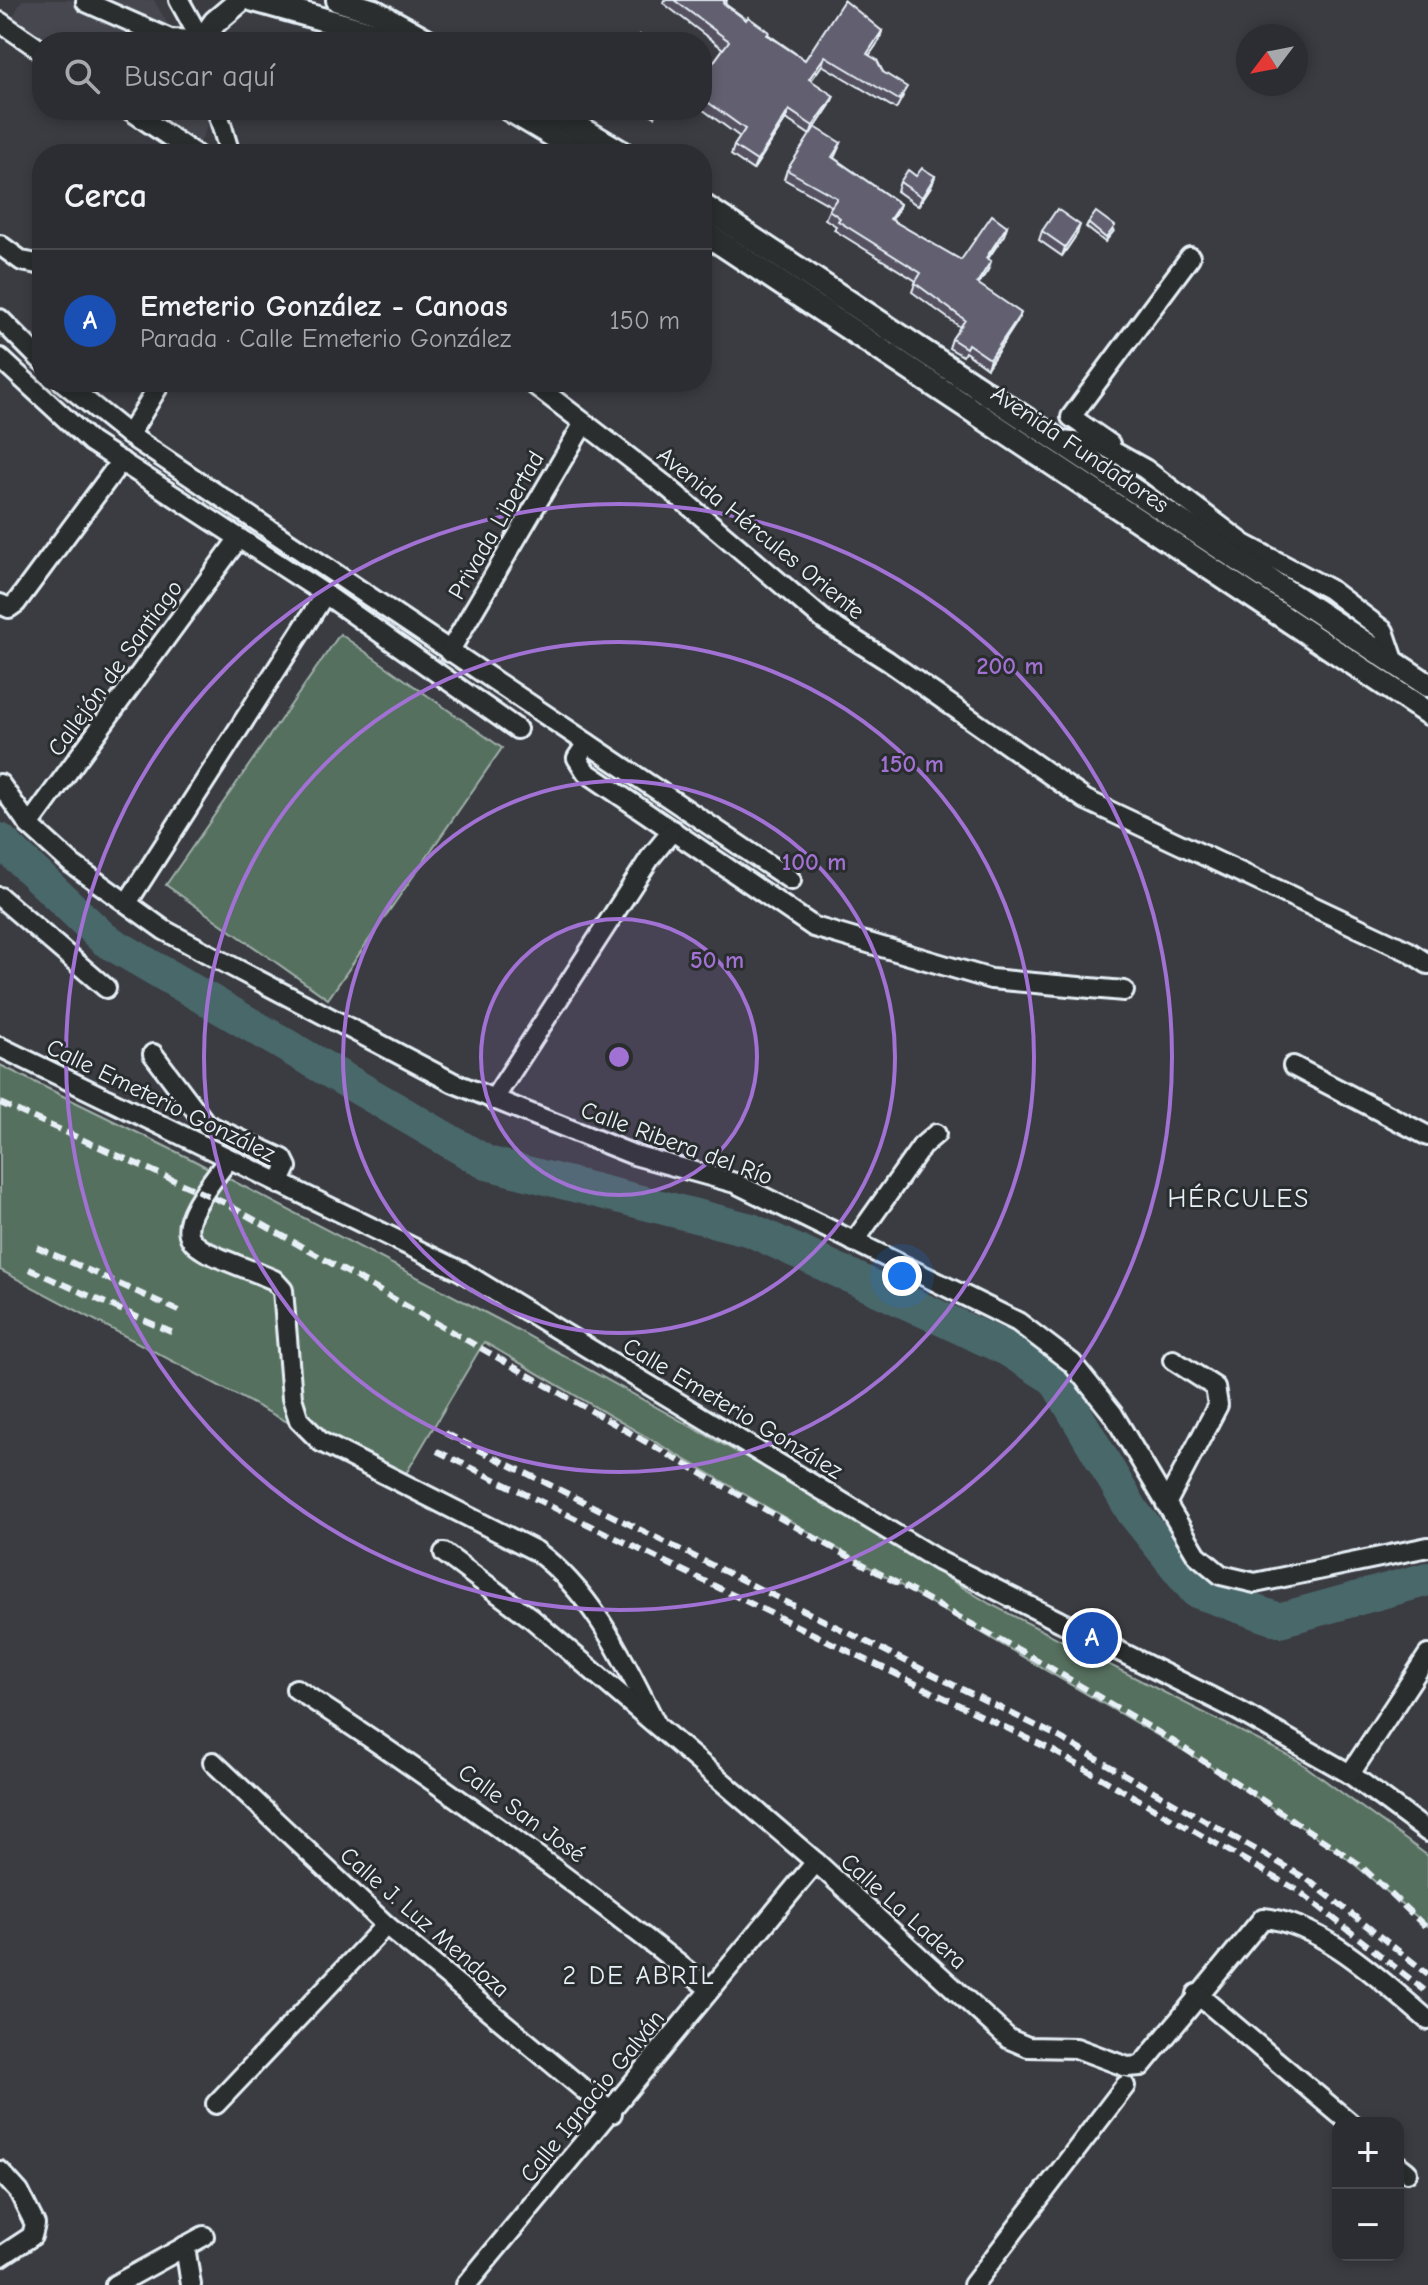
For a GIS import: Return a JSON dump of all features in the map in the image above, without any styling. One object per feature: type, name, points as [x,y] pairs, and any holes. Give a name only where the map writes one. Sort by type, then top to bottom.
[{"type":"main road","points":[[208,32],[241,0]]},
{"type":"main road","points":[[254,0],[368,32]]},
{"type":"main road","points":[[338,0],[374,11],[412,32]]},
{"type":"main road","points":[[527,120],[567,144]]},
{"type":"main road","points":[[567,120],[607,144]]},
{"type":"main road","name":"Avenida Fundadores","points":[[712,212],[1428,685]]},
{"type":"main road","name":"Avenida Fundadores","points":[[712,238],[1428,713]]},
{"type":"street","points":[[179,0],[197,32]]},
{"type":"street","points":[[86,2],[154,32]]},
{"type":"street","points":[[0,22],[32,44]]},
{"type":"street","points":[[145,120],[180,144]]},
{"type":"street","points":[[220,120],[227,144]]},
{"type":"street","points":[[0,245],[22,261],[32,263]]},
{"type":"street","points":[[1190,257],[1071,417],[1244,544],[1329,589],[1351,605],[1384,631],[1395,663]]},
{"type":"street","points":[[2,321],[32,351]]},
{"type":"street","points":[[0,358],[32,388]]},
{"type":"street","points":[[37,392],[91,442],[325,594],[517,729]]},
{"type":"street","points":[[75,392],[129,435],[791,880]]},
{"type":"street","points":[[129,435],[155,392]]},
{"type":"street","name":"Avenida Hércules Oriente","points":[[544,392],[666,486],[825,621],[888,661],[1086,800],[1408,951],[1428,964]]},
{"type":"street","name":"Privada Libertad","points":[[449,652],[584,423]]},
{"type":"street","points":[[1061,441],[1102,445],[1145,469]]},
{"type":"street","points":[[0,604],[9,608],[16,603],[121,461]]},
{"type":"street","name":"Callejón de Santiago","points":[[29,825],[239,538]]},
{"type":"street","points":[[127,903],[325,594]]},
{"type":"street","points":[[587,743],[577,758],[586,772],[814,927],[991,979],[1124,991]]},
{"type":"street","name":"Calle Ribera del Río","points":[[0,784],[29,825],[72,864],[164,930],[218,959],[454,1083],[634,1155],[735,1183],[1018,1322],[1072,1363],[1113,1414],[1197,1555],[1221,1575],[1255,1583],[1428,1547]]},
{"type":"street","points":[[493,1100],[650,858],[673,830]]},
{"type":"street","points":[[0,897],[106,988]]},
{"type":"street","name":"Calle Emeterio González","points":[[0,1047],[461,1271],[939,1561],[1239,1711],[1350,1774],[1428,1832]]},
{"type":"street","points":[[153,1054],[206,1124],[283,1159],[287,1167],[279,1184]]},
{"type":"street","points":[[1293,1066],[1428,1136]]},
{"type":"street","points":[[854,1242],[916,1154],[936,1134]]},
{"type":"street","name":"Calle La Ladera","points":[[228,1160],[202,1192],[188,1220],[189,1238],[200,1252],[274,1280],[283,1290],[292,1398],[299,1420],[321,1442],[536,1551],[558,1567],[604,1624],[660,1732]]},
{"type":"street","points":[[1166,1504],[1218,1405],[1219,1394],[1215,1387],[1173,1360]]},
{"type":"street","name":"Calle La Ladera","points":[[444,1553],[531,1618],[660,1732],[816,1862],[1009,2039],[1028,2047],[1076,2048],[1127,2067],[1141,2066],[1197,1994]]},
{"type":"street","points":[[1350,1774],[1428,1655]]},
{"type":"street","name":"Calle San José","points":[[296,1689],[422,1770],[553,1865],[710,1989]]},
{"type":"street","name":"Calle J. Luz Mendoza","points":[[213,1762],[386,1925],[612,2113]]},
{"type":"street","name":"Calle Ignacio Galván","points":[[466,2285],[612,2113],[816,1862]]},
{"type":"street","points":[[1343,2117],[1197,1994],[1263,1918],[1308,1931],[1367,1969],[1428,2020]]},
{"type":"street","points":[[216,2104],[386,1925]]},
{"type":"street","points":[[973,2285],[1125,2086]]},
{"type":"street","points":[[0,2171],[32,2213],[35,2224],[32,2236],[0,2257]]},
{"type":"street","points":[[115,2285],[204,2236]]},
{"type":"street","points":[[185,2246],[191,2285]]},
{"type":"shaded area","points":[[22,0],[154,0],[172,32],[32,32],[32,36],[10,22]]},
{"type":"shaded area","points":[[158,120],[207,120],[208,124],[199,144],[194,144]]},
{"type":"green space","points":[[340,634],[502,748],[328,999],[166,885]]},
{"type":"green space","points":[[0,1065],[191,1159],[505,1323],[780,1476],[990,1604],[1297,1760],[1428,1856],[1428,1926],[1342,1854],[1203,1762],[484,1342],[401,1482],[0,1270]]},
{"type":"building","points":[[674,0],[725,0],[723,3],[746,20],[748,17],[769,32],[767,35],[805,60],[844,0],[882,31],[867,54],[877,60],[883,72],[907,87],[899,100],[825,56],[809,79],[834,96],[813,126],[789,110],[757,161],[734,146],[745,129],[712,105],[712,64],[729,41]]},
{"type":"building","points":[[815,127],[841,143],[832,157],[900,204],[890,219],[961,260],[992,215],[1007,226],[986,258],[991,261],[977,283],[1021,313],[990,359],[968,344],[966,348],[952,339],[965,320],[915,283],[921,273],[838,221],[840,218],[829,210],[837,198],[787,170]]},
{"type":"building","points":[[922,168],[935,176],[922,197],[900,182],[908,170],[916,176]]},
{"type":"building","points":[[1057,209],[1080,225],[1065,247],[1042,231]]},
{"type":"building","points":[[1096,212],[1115,226],[1106,238],[1088,223]]},
{"type":"waterway","points":[[0,840],[104,939],[487,1163],[751,1230],[1007,1349],[1055,1379],[1133,1512],[1196,1591],[1279,1620],[1428,1579]]},
{"type":"railway","points":[[0,1103],[225,1203],[817,1539],[1039,1661],[1176,1743],[1359,1864],[1428,1929]]},
{"type":"railway","points":[[37,1247],[184,1313]]},
{"type":"railway","points":[[29,1269],[173,1333]]},
{"type":"railway","points":[[445,1433],[1059,1737],[1307,1879],[1428,1974]]},
{"type":"railway","points":[[437,1451],[1052,1750],[1299,1891],[1428,1993]]},
{"type":"place","name":"Emeterio González - Canoas","points":[[1092,1638]]},
{"type":"district","name":"HÉRCULES","points":[[1239,1199]]},
{"type":"district","name":"2 DE ABRIL","points":[[639,1976]]}]
